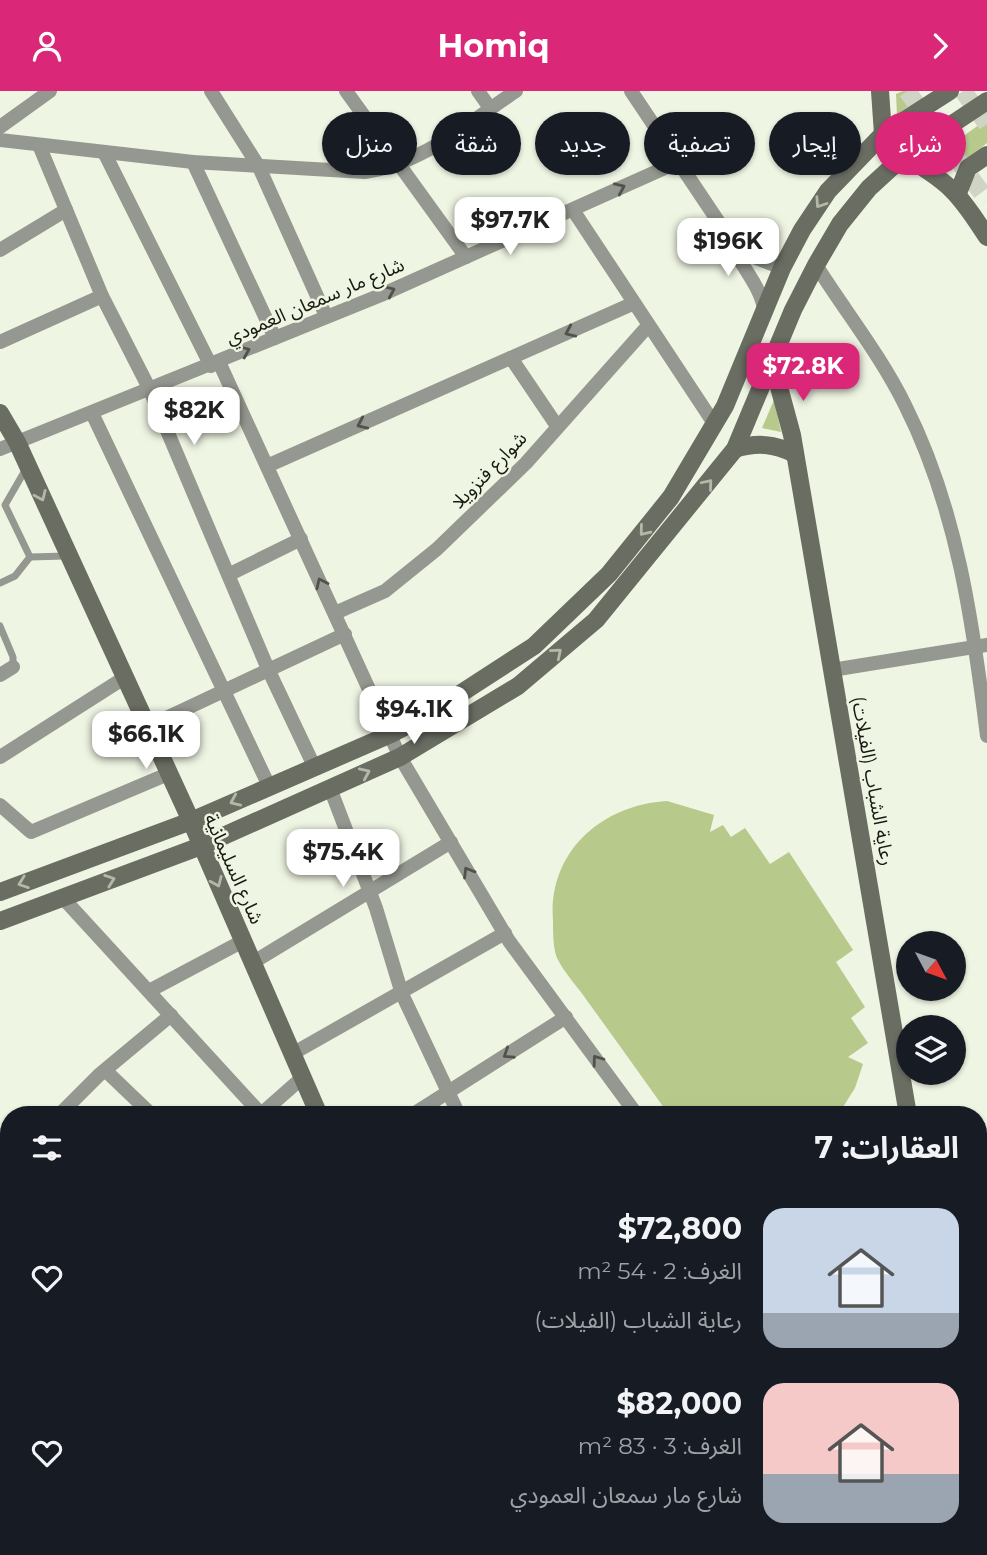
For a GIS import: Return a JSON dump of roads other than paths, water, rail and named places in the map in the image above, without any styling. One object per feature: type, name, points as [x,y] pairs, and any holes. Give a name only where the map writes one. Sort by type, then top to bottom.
[{"type":"main road","points":[[880,91],[881,112]]},
{"type":"main road","points":[[917,112],[950,91]]},
{"type":"main road","points":[[966,115],[987,101]]},
{"type":"main road","points":[[0,892],[191,821],[391,734],[534,646],[608,574],[671,497],[715,425],[782,268],[802,230],[828,191],[875,142]]},
{"type":"main road","points":[[958,193],[968,167],[987,155]]},
{"type":"main road","points":[[0,921],[201,846],[330,789],[400,757],[518,686],[596,620],[735,449],[816,265],[840,224],[883,175]]},
{"type":"main road","points":[[936,175],[958,193],[987,237]]},
{"type":"main road","name":"رعاية الشباب (الفيلات)","points":[[772,361],[795,454],[906,1106]]},
{"type":"main road","name":"شارع السليمانية","points":[[0,413],[8,445],[28,467],[191,821],[315,1106]]},
{"type":"main road","points":[[735,449],[753,444],[776,445],[795,454]]},
{"type":"street","points":[[0,127],[50,91]]},
{"type":"street","points":[[211,91],[260,167],[326,316]]},
{"type":"street","points":[[346,91],[361,112]]},
{"type":"street","points":[[478,91],[490,108]]},
{"type":"street","points":[[417,157],[516,91]]},
{"type":"street","points":[[631,91],[645,112]]},
{"type":"street","points":[[2,142],[193,162],[322,170]]},
{"type":"street","points":[[39,145],[102,296],[149,388],[268,669],[314,766]]},
{"type":"street","points":[[104,152],[267,466],[400,757],[505,933],[630,1106]]},
{"type":"street","points":[[193,162],[275,338]]},
{"type":"street","points":[[405,175],[466,257]]},
{"type":"street","name":"شارع مار سمعان العمودي","points":[[8,445],[215,364],[650,175]]},
{"type":"street","points":[[687,175],[728,236],[741,265],[759,293],[764,309]]},
{"type":"street","points":[[0,250],[66,210]]},
{"type":"street","points":[[573,210],[647,327],[715,425]]},
{"type":"street","points":[[728,236],[749,255],[782,268]]},
{"type":"street","points":[[816,265],[905,403],[930,460],[952,530],[981,646],[987,736]]},
{"type":"street","points":[[0,342],[102,296]]},
{"type":"street","points":[[267,466],[632,304]]},
{"type":"street","name":"شوارع فنزويلا","points":[[335,613],[385,590],[437,549],[526,463],[647,327]]},
{"type":"street","points":[[511,358],[557,426]]},
{"type":"street","points":[[92,413],[269,786]]},
{"type":"street","points":[[230,574],[301,539]]},
{"type":"street","points":[[147,727],[345,634]]},
{"type":"street","points":[[832,670],[981,646]]},
{"type":"street","points":[[0,757],[124,678]]},
{"type":"street","points":[[0,805],[31,832],[168,774]]},
{"type":"street","points":[[330,789],[370,893],[402,994],[454,1106]]},
{"type":"street","points":[[253,963],[451,842]]},
{"type":"street","points":[[62,898],[253,1106]]},
{"type":"street","points":[[292,1054],[402,994],[505,933]]},
{"type":"street","points":[[149,991],[243,941]]},
{"type":"street","points":[[69,1106],[171,1015]]},
{"type":"street","points":[[427,1106],[566,1017]]},
{"type":"street","points":[[106,1071],[143,1106]]},
{"type":"street","points":[[269,1106],[303,1077]]},
{"type":"lane","points":[[28,467],[2,506],[30,558]]},
{"type":"lane","points":[[0,583],[15,576],[30,558],[68,556]]},
{"type":"lane","points":[[0,626],[13,657],[6,671]]},
{"type":"tunnel","points":[[907,91],[987,200]]},
{"type":"tunnel","points":[[963,91],[987,124]]}]
